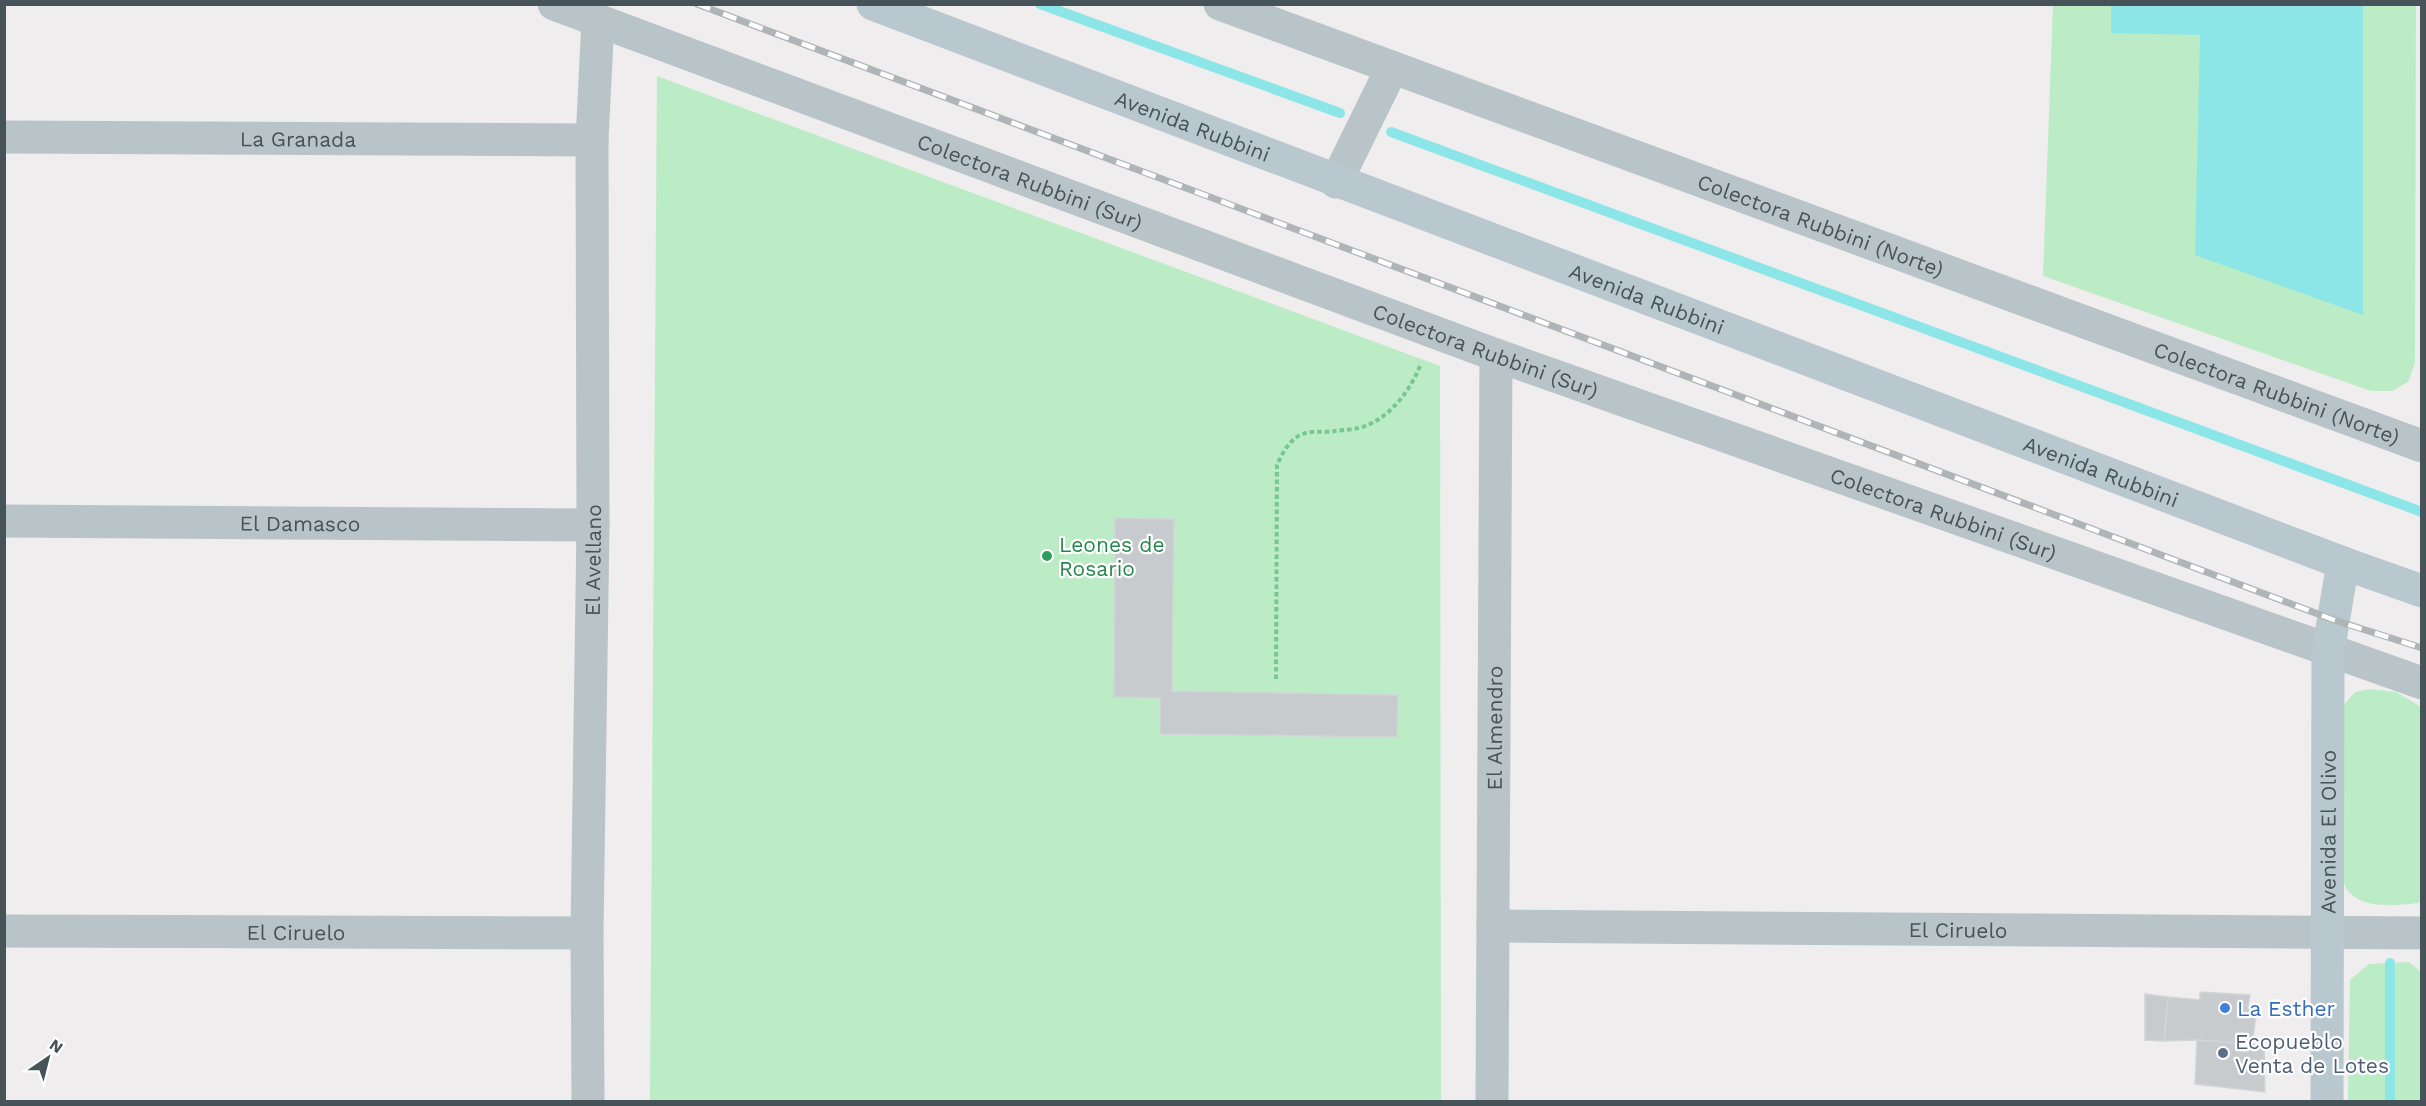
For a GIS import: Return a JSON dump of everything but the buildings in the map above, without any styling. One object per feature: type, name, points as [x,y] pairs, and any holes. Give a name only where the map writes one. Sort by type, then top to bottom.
[{"type":"main road","name":"Avenida Rubbini","points":[[873,4],[1336,182],[2421,591]]},
{"type":"main road","name":"Avenida El Olivo","points":[[2327,1101],[2328,652],[2343,563]]},
{"type":"street","name":"Colectora Rubbini (Sur)","points":[[554,4],[1496,355],[2328,652],[2421,683]]},
{"type":"street","name":"Colectora Rubbini (Norte)","points":[[1220,4],[2421,447]]},
{"type":"street","name":"El Avellano","points":[[588,1101],[593,525],[592,140],[598,20]]},
{"type":"street","points":[[1336,182],[1392,68]]},
{"type":"street","name":"La Granada","points":[[4,137],[592,140]]},
{"type":"street","name":"El Almendro","points":[[1492,1101],[1496,355]]},
{"type":"street","name":"El Damasco","points":[[4,521],[593,525]]},
{"type":"street","name":"El Ciruelo","points":[[1493,926],[2421,933]]},
{"type":"street","name":"El Ciruelo","points":[[4,931],[588,933]]},
{"type":"path","points":[[1276,680],[1277,465],[1282,454],[1303,434],[1334,432],[1367,426],[1392,409],[1414,382],[1433,332]]},
{"type":"green space","points":[[2053,5],[2416,5],[2415,363],[2408,382],[2392,391],[2371,391],[2043,276]]},
{"type":"green space","name":"Leones de Rosario","points":[[657,76],[1440,366],[1441,1101],[650,1102]]},
{"type":"green space","points":[[2370,689],[2396,692],[2421,707],[2421,901],[2418,903],[2382,905],[2364,902],[2349,892],[2341,875],[2343,706],[2355,692]]},
{"type":"green space","points":[[2409,962],[2421,972],[2421,1101],[2348,1101],[2350,980],[2369,964]]},
{"type":"water","points":[[2111,5],[2363,5],[2363,315],[2195,255],[2200,35],[2111,33]]},
{"type":"waterway","points":[[1040,4],[1340,113]]},
{"type":"waterway","points":[[1391,132],[2422,512]]},
{"type":"waterway","points":[[2390,963],[2390,1102]]},
{"type":"railway","points":[[697,4],[2334,620],[2422,648]]},
{"type":"place","name":"Leones de Rosario","points":[[1047,556]]},
{"type":"place","name":"La Esther","points":[[2225,1008]]},
{"type":"place","name":"Ecopueblo Venta de Lotes","points":[[2223,1053]]}]
